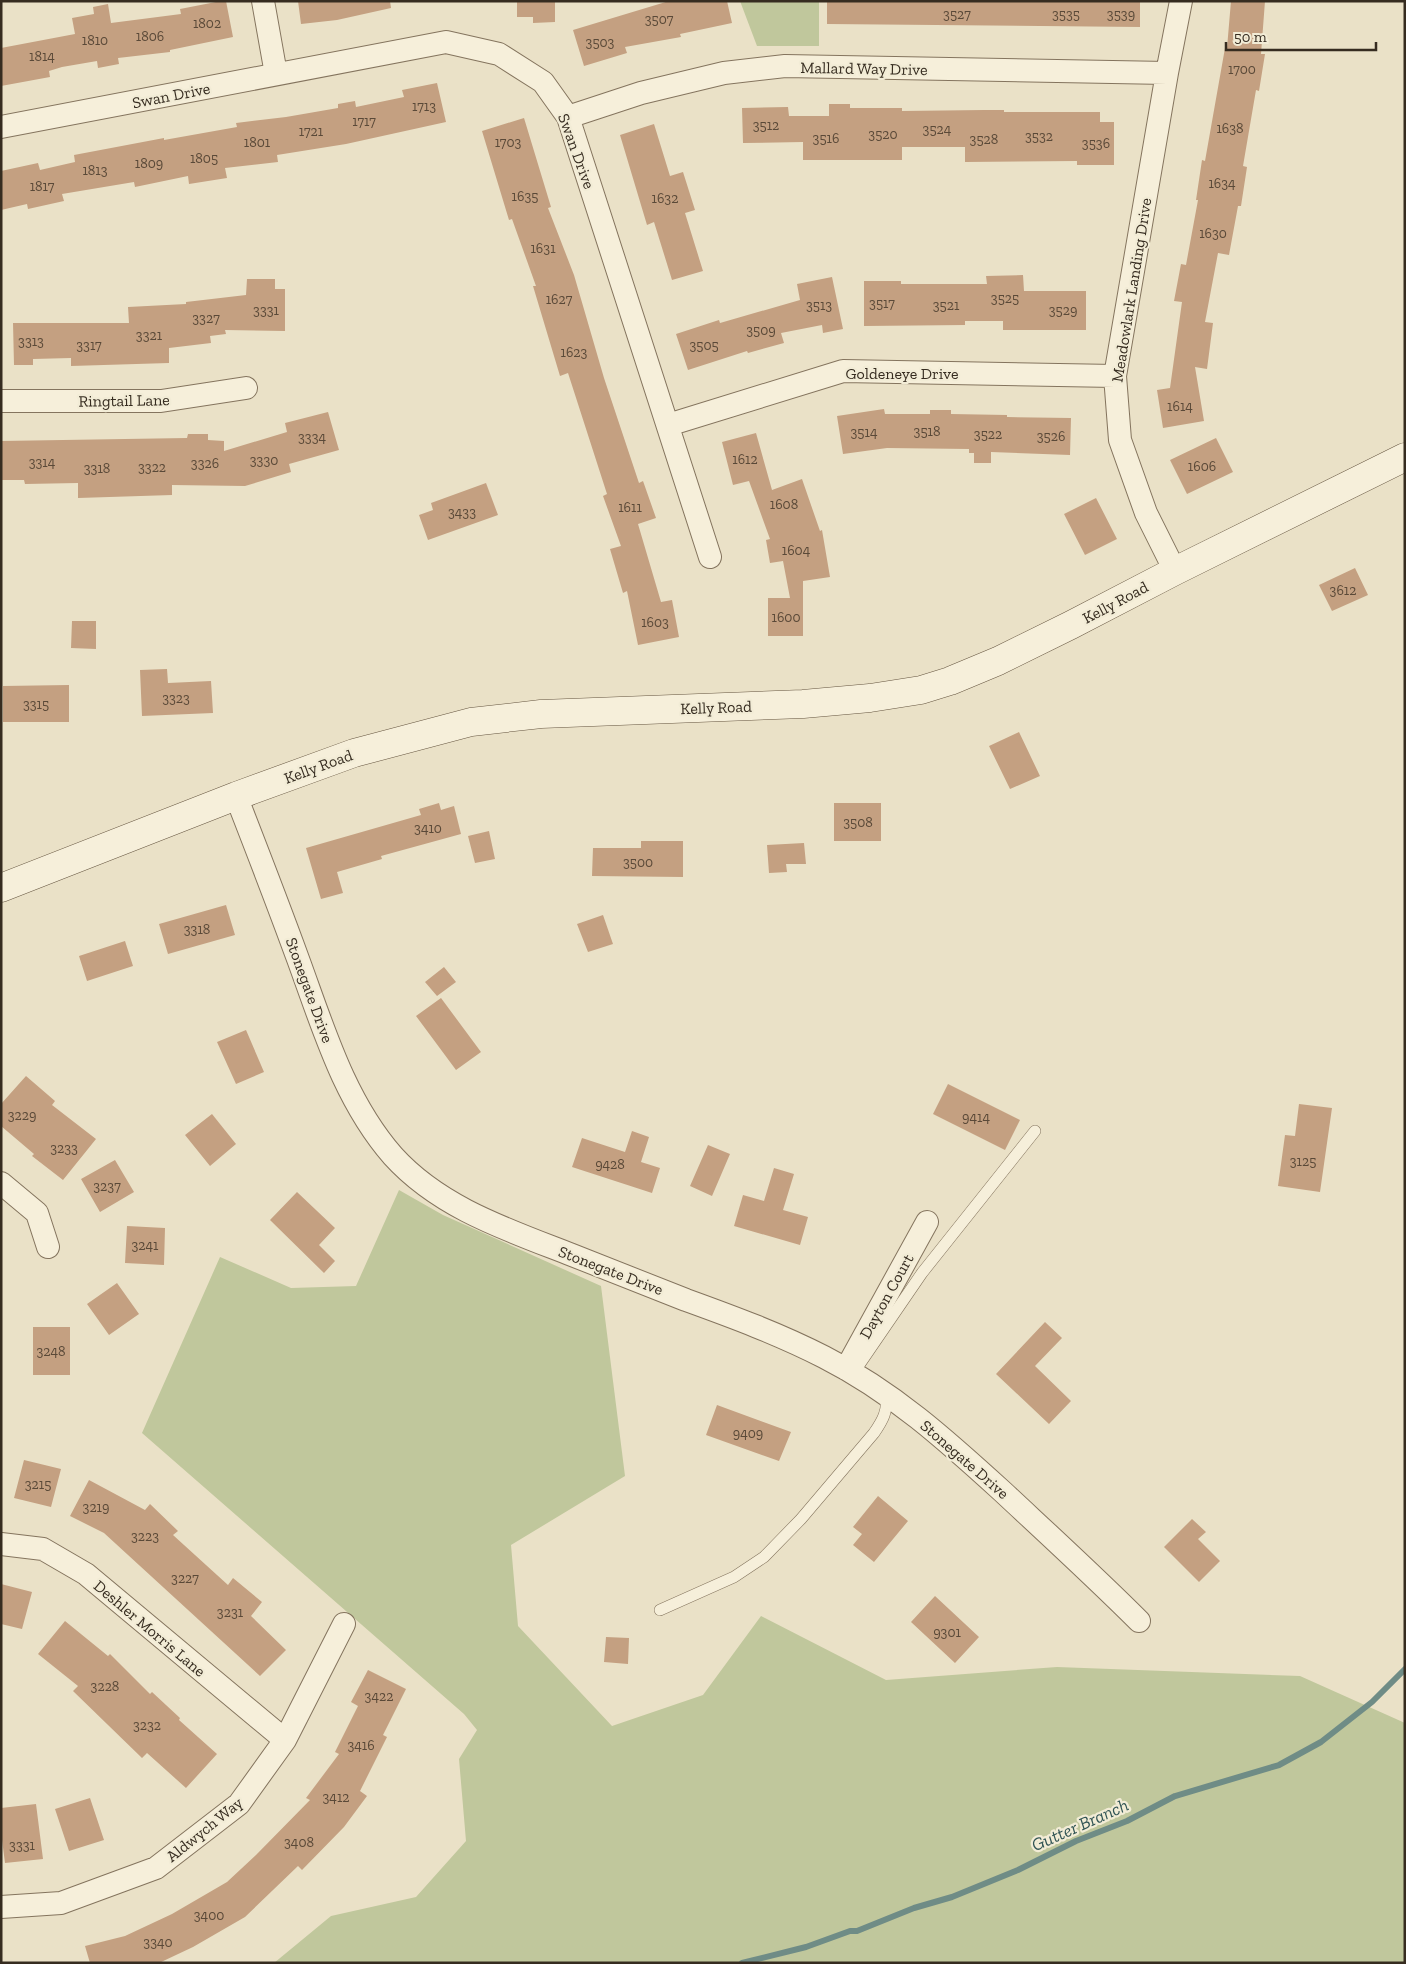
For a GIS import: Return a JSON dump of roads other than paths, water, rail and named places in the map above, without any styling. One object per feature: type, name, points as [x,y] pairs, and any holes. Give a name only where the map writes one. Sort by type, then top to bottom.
[{"type":"street","points":[[263,1],[276,74]]},
{"type":"street","name":"Meadowlark Landing Drive","points":[[1174,571],[1146,513],[1120,440],[1115,376],[1181,1]]},
{"type":"street","name":"Swan Drive","points":[[1,127],[446,42],[499,54],[543,82],[568,117],[710,557]]},
{"type":"street","name":"Mallard Way Drive","points":[[568,117],[641,93],[724,73],[785,66],[1167,73]]},
{"type":"street","name":"Goldeneye Drive","points":[[668,425],[843,371],[1115,376]]},
{"type":"street","name":"Ringtail Lane","points":[[1,401],[161,401],[246,388]]},
{"type":"street","name":"Kelly Road","points":[[1,888],[236,796],[354,753],[471,722],[541,714],[803,704],[870,698],[922,690],[950,681],[998,661],[1174,571],[1405,457]]},
{"type":"street","name":"Stonegate Drive","points":[[236,796],[326,1037],[347,1086],[391,1154],[408,1172],[464,1210],[510,1231],[779,1336],[850,1371],[886,1393],[948,1441],[1077,1560],[1139,1622]]},
{"type":"street","points":[[1,1183],[37,1213],[48,1247]]},
{"type":"street","name":"Dayton Court","points":[[850,1371],[927,1222]]},
{"type":"street","name":"Deshler Morris Lane","points":[[1,1544],[43,1549],[86,1574],[285,1740]]},
{"type":"street","name":"Aldwych Way","points":[[1,1907],[61,1903],[156,1868],[240,1804],[285,1740],[344,1624]]},
{"type":"lane","points":[[850,1371],[922,1272],[1036,1131]]},
{"type":"lane","points":[[660,1610],[734,1577],[764,1557],[801,1519],[874,1433],[883,1420],[886,1411],[886,1393]]},
{"type":"waterway","name":"Gutter Branch","points":[[742,1963],[806,1947],[850,1931],[857,1931],[914,1908],[952,1897],[1018,1870],[1076,1841],[1127,1821],[1175,1796],[1279,1765],[1321,1742],[1372,1702],[1405,1669]]}]
